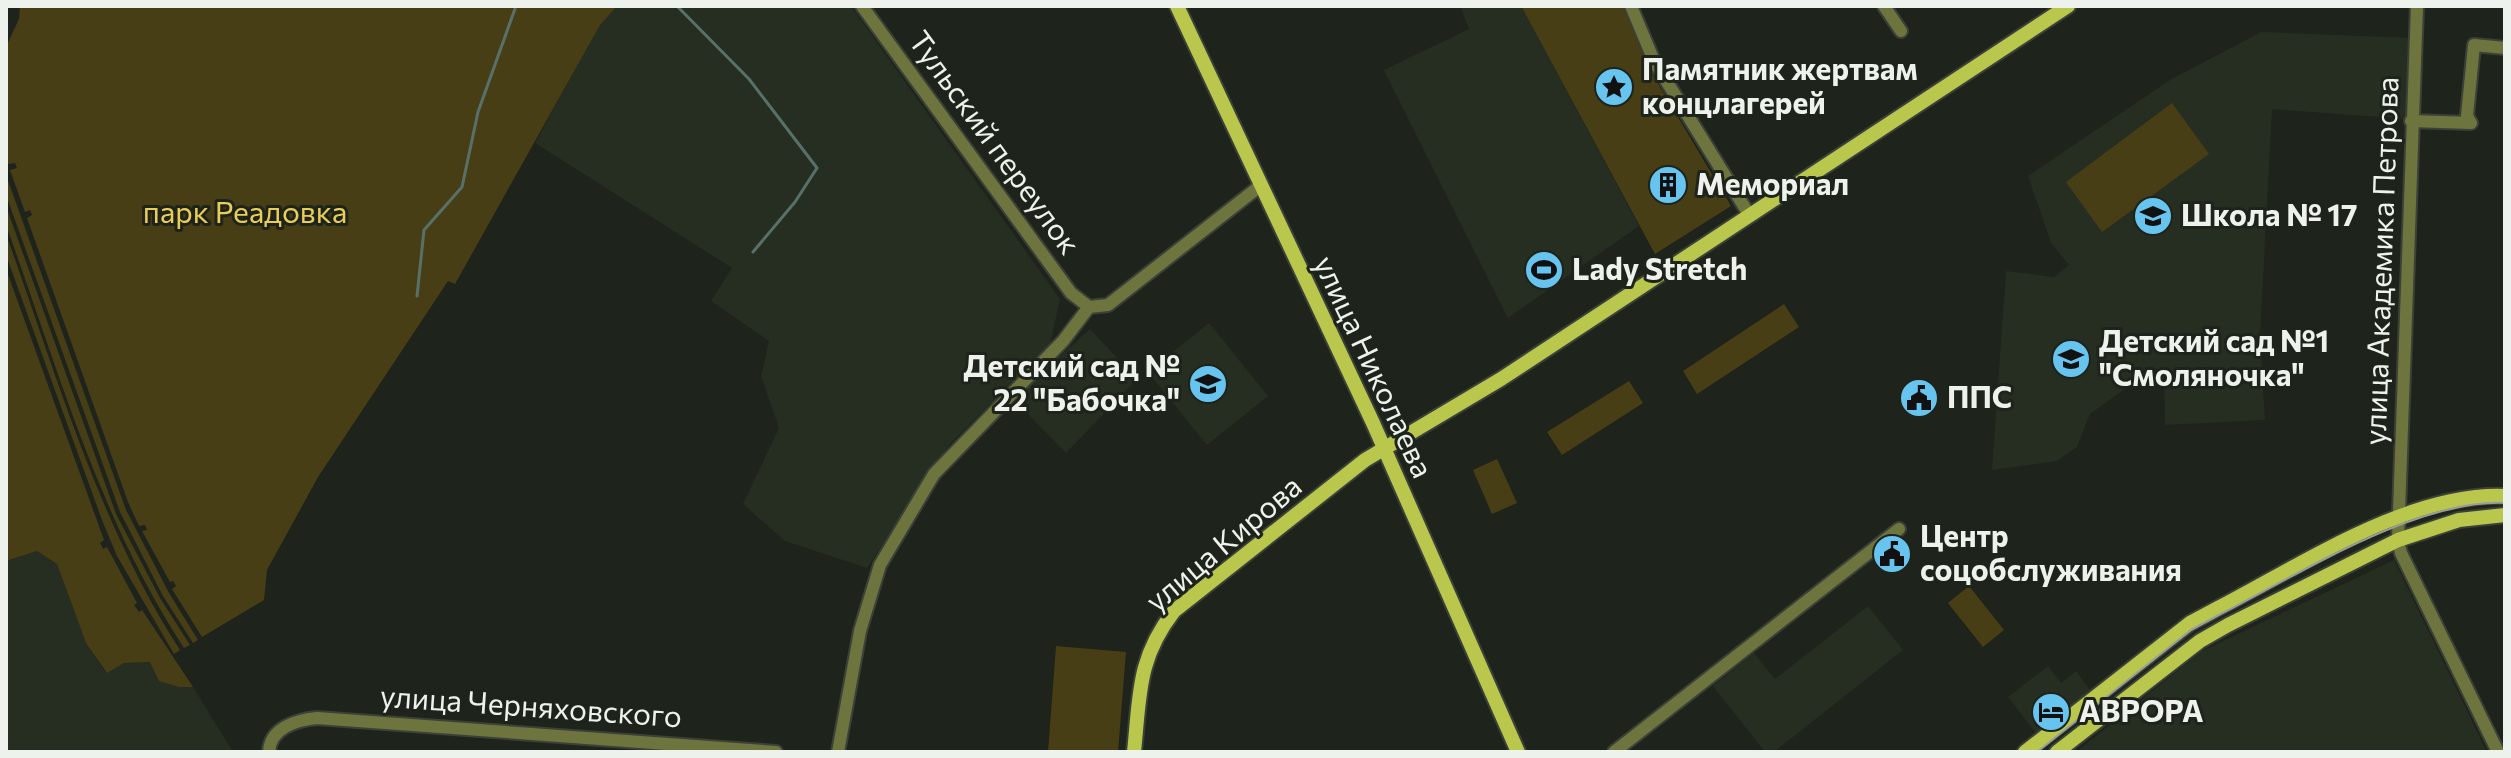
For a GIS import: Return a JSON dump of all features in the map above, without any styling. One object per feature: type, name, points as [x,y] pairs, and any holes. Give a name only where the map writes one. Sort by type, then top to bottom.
[{"type":"main road","name":"улица Николаева","points":[[1177,6],[1383,448],[1518,752]]},
{"type":"main road","name":"улица Кирова","points":[[1134,752],[1142,670],[1154,638],[1174,611],[1383,448],[1501,379],[2068,6]]},
{"type":"main road","points":[[2026,752],[2190,623],[2400,518],[2455,501],[2505,496]]},
{"type":"main road","points":[[2057,752],[2200,641],[2398,540],[2459,520],[2505,515]]},
{"type":"street","name":"Тульский переулок","points":[[862,6],[1071,293],[1089,307]]},
{"type":"street","points":[[1631,6],[1654,61],[1750,216]]},
{"type":"street","points":[[1884,6],[1901,31]]},
{"type":"street","name":"улица Академика Петрова","points":[[2398,540],[2417,6]]},
{"type":"street","points":[[2411,121],[2471,123],[2467,116],[2474,45],[2505,48]]},
{"type":"street","points":[[838,752],[860,631],[880,565],[934,474],[1063,341],[1089,307],[1108,305],[1260,186]]},
{"type":"street","points":[[1614,752],[1899,529]]},
{"type":"street","points":[[2398,540],[2401,553],[2498,752]]},
{"type":"street","name":"улица Черняховского","points":[[269,752],[274,736],[298,720],[360,720],[776,752]]},
{"type":"shaded area","points":[[617,6],[851,6],[1060,299],[1050,344],[950,444],[867,568],[785,541],[743,504],[779,428],[761,376],[769,341],[711,301],[732,268],[535,143],[600,24]]},
{"type":"shaded area","points":[[1460,6],[1521,6],[1639,226],[1508,318],[1384,70],[1469,29]]},
{"type":"shaded area","points":[[2261,32],[2410,38],[2407,119],[2272,109],[2260,337],[2265,420],[2165,425],[2164,382],[2154,368],[2090,414],[2077,447],[2057,461],[1992,470],[2006,271],[2054,277],[2069,265],[2051,243],[2028,176],[2170,80]]},
{"type":"shaded area","name":"Детский сад № 22 \"Бабочка\"","points":[[1209,323],[1268,396],[1207,445],[1148,372]]},
{"type":"shaded area","points":[[1090,329],[1137,379],[1066,453],[1013,399]]},
{"type":"shaded area","points":[[37,551],[57,564],[86,643],[106,673],[124,663],[150,662],[179,687],[193,687],[233,752],[6,752],[6,561]]},
{"type":"shaded area","points":[[2394,560],[2487,752],[2082,752],[2080,749],[2202,651]]},
{"type":"shaded area","points":[[1868,606],[1903,650],[1774,752],[1765,752],[1713,686],[1754,653],[1775,679]]},
{"type":"shaded area","points":[[2048,666],[2061,683],[2076,671],[2093,694],[2038,736],[2008,697]]},
{"type":"green space","name":"парк Реадовка","points":[[20,6],[617,6],[600,25],[455,284],[448,281],[318,477],[267,570],[264,600],[202,637],[172,589],[176,586],[173,581],[170,582],[142,531],[147,530],[145,525],[139,526],[128,502],[27,218],[32,215],[30,210],[25,212],[10,170],[17,168],[15,163],[8,164],[6,160],[6,47],[19,19]]},
{"type":"green space","points":[[1521,6],[1623,6],[1648,67],[1731,206],[1655,254]]},
{"type":"green space","points":[[2172,103],[2209,154],[2102,232],[2066,182]]},
{"type":"green space","points":[[6,175],[126,510],[169,593],[198,640],[193,643],[163,596],[120,512],[6,195]]},
{"type":"green space","points":[[6,206],[116,514],[160,598],[190,645],[184,648],[127,547],[104,495],[6,225]]},
{"type":"green space","points":[[6,234],[81,448],[125,551],[180,650],[174,654],[117,556],[102,520],[6,255]]},
{"type":"green space","points":[[6,269],[104,540],[100,543],[103,549],[107,547],[137,603],[134,605],[139,612],[142,610],[193,687],[179,687],[159,681],[150,662],[124,663],[107,673],[86,643],[57,564],[37,551],[6,561]]},
{"type":"green space","points":[[1784,304],[1799,327],[1697,394],[1683,371]]},
{"type":"green space","points":[[1629,381],[1643,403],[1562,455],[1547,432]]},
{"type":"green space","points":[[1497,459],[1517,503],[1492,514],[1473,470]]},
{"type":"green space","points":[[1969,586],[2004,630],[1983,647],[1948,603]]},
{"type":"green space","points":[[1056,646],[1126,652],[1118,752],[1048,752]]},
{"type":"waterway","points":[[417,296],[424,230],[462,187],[478,112],[516,6]]},
{"type":"waterway","points":[[677,6],[749,79],[817,168],[795,202],[753,252]]},
{"type":"tram line","points":[[2037,752],[2191,630],[2283,581],[2396,526],[2470,505],[2505,503]]},
{"type":"place","name":"Памятник жертвам концлагерей","points":[[1614,87]]},
{"type":"place","name":"Мемориал","points":[[1668,185]]},
{"type":"place","name":"Школа № 17","points":[[2153,216]]},
{"type":"place","name":"Lady Stretch","points":[[1544,270]]},
{"type":"place","name":"Детский сад №1 \"Смоляночка\"","points":[[2071,359]]},
{"type":"place","name":"Детский сад № 22 \"Бабочка\"","points":[[1208,384]]},
{"type":"place","name":"ППС","points":[[1919,398]]},
{"type":"place","name":"Центр соцобслуживания","points":[[1892,554]]},
{"type":"place","name":"ABPOPA","points":[[2051,712]]}]
